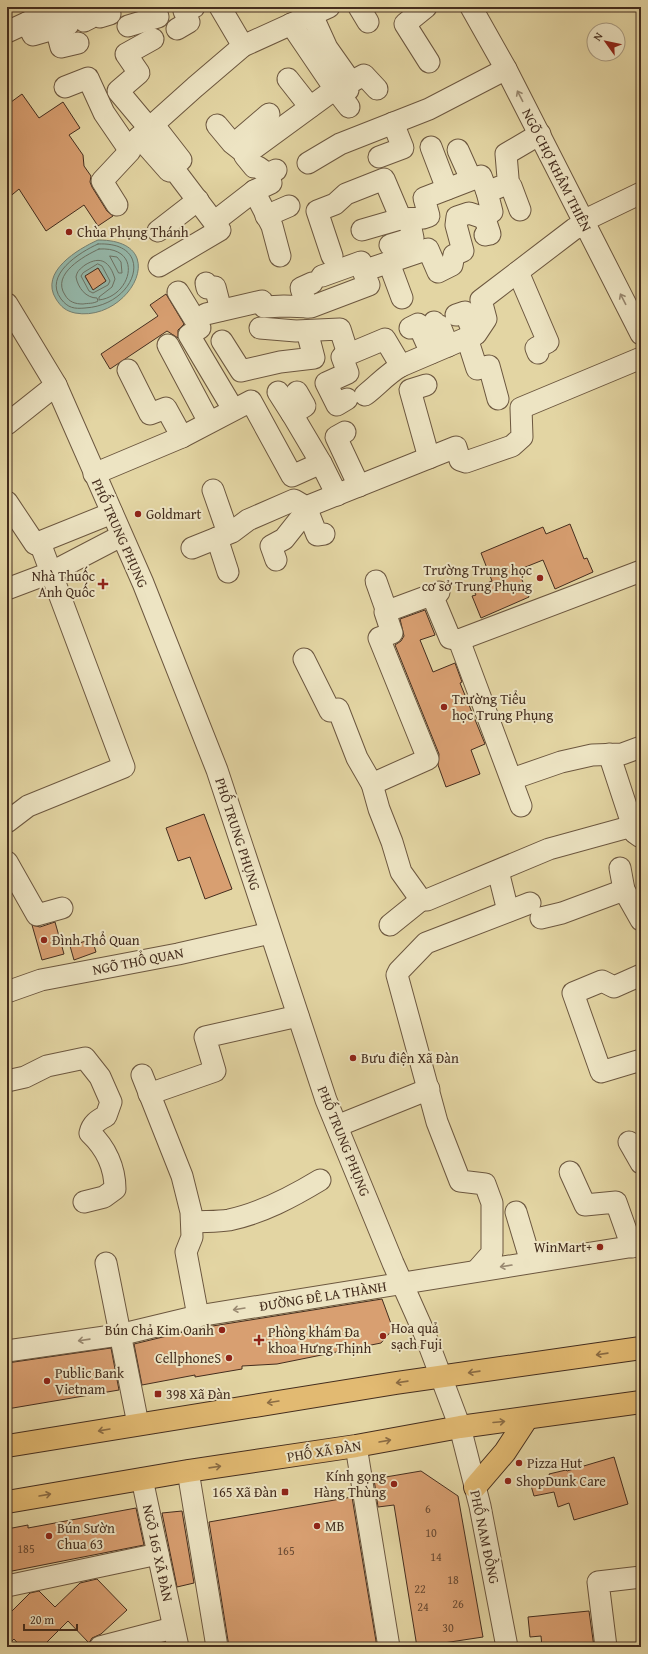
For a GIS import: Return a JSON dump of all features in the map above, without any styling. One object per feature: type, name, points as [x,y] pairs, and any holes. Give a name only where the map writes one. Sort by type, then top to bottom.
[{"type":"main road","points":[[7,1446],[441,1377],[641,1348]]},
{"type":"main road","name":"PHỐ XÃ ĐÀN","points":[[7,1502],[188,1471],[356,1446],[460,1427],[526,1420],[641,1402]]},
{"type":"main road","points":[[475,1487],[505,1452],[526,1420]]},
{"type":"street","points":[[13,26],[48,13],[51,7]]},
{"type":"street","points":[[128,26],[158,17],[155,7]]},
{"type":"street","points":[[178,29],[189,22],[184,12],[194,7]]},
{"type":"street","points":[[426,7],[404,24],[429,62]]},
{"type":"street","name":"NGÕ CHỢ KHÂM THIÊN","points":[[471,7],[540,134],[641,334]]},
{"type":"street","points":[[222,8],[244,46]]},
{"type":"street","points":[[117,205],[102,181],[130,151],[142,134],[244,46],[320,11],[327,48],[346,92]]},
{"type":"street","points":[[13,26],[33,35],[68,25],[67,19],[82,16],[84,21],[99,13]]},
{"type":"street","points":[[291,24],[346,92]]},
{"type":"street","points":[[56,28],[61,47],[78,42]]},
{"type":"street","points":[[153,40],[126,54],[139,73],[118,91],[142,134],[169,171],[173,168],[220,230],[159,266]]},
{"type":"street","points":[[308,162],[340,144],[429,108],[506,69]]},
{"type":"street","points":[[240,149],[266,124],[346,92],[364,75],[377,90]]},
{"type":"street","points":[[65,87],[88,78],[104,113],[142,134],[181,160]]},
{"type":"street","points":[[288,79],[310,107]]},
{"type":"street","points":[[379,157],[403,148],[393,123]]},
{"type":"street","points":[[217,125],[240,149],[254,167],[258,167],[268,174],[266,216],[272,226],[280,256]]},
{"type":"street","points":[[507,184],[506,154],[540,134]]},
{"type":"street","points":[[431,147],[447,189]]},
{"type":"street","points":[[332,256],[317,211],[335,204],[346,194],[384,179],[441,277],[452,264],[454,255],[463,251],[457,230],[457,217],[469,213],[481,217],[484,225],[492,212],[458,150]]},
{"type":"street","points":[[214,222],[267,181]]},
{"type":"street","points":[[361,253],[390,254],[413,231],[423,218],[429,216],[424,198],[447,189],[507,184],[511,186],[520,210]]},
{"type":"street","points":[[442,348],[385,339],[342,357],[348,373],[326,383],[337,405],[356,397],[385,379],[386,375],[442,348],[483,326],[486,319],[481,300],[574,229],[641,193]]},
{"type":"street","points":[[158,231],[198,200]]},
{"type":"street","points":[[266,216],[289,206]]},
{"type":"street","points":[[312,337],[309,307],[301,288],[361,253],[413,231]]},
{"type":"street","points":[[206,283],[207,288],[215,287],[213,312],[262,301],[264,308],[284,306],[309,307],[369,285],[361,253]]},
{"type":"street","points":[[390,254],[402,298]]},
{"type":"street","points":[[518,272],[548,342],[536,348],[538,353]]},
{"type":"street","points":[[178,292],[200,328],[189,335],[233,410]]},
{"type":"street","name":"PHỐ TRUNG PHỤNG","points":[[7,304],[56,385],[142,583],[217,770],[326,1100],[441,1377]]},
{"type":"street","points":[[429,458],[410,390],[428,384],[442,348],[465,312],[443,321],[442,348]]},
{"type":"street","points":[[410,328],[418,324],[442,348],[477,369],[489,366],[498,399]]},
{"type":"street","points":[[260,328],[312,337]]},
{"type":"street","points":[[222,341],[241,371],[280,362],[293,362],[292,350],[312,337],[340,329],[348,354]]},
{"type":"street","points":[[168,345],[209,422]]},
{"type":"street","points":[[276,560],[271,546],[284,540],[306,509],[456,447],[460,460],[466,462],[512,446],[522,437],[521,408],[641,358]]},
{"type":"street","points":[[137,372],[150,414],[166,408],[182,437]]},
{"type":"street","points":[[7,424],[56,385]]},
{"type":"street","points":[[287,392],[304,406],[292,414],[321,463],[337,495]]},
{"type":"street","points":[[94,474],[182,437],[251,402],[292,476],[321,463]]},
{"type":"street","points":[[345,432],[336,437],[359,486]]},
{"type":"street","points":[[212,490],[228,572]]},
{"type":"street","points":[[192,548],[222,536],[248,520],[294,500],[306,509],[317,535],[324,534]]},
{"type":"street","points":[[7,502],[35,544],[112,513]]},
{"type":"street","points":[[7,589],[52,572],[122,536]]},
{"type":"street","points":[[7,822],[28,806],[124,767],[40,543]]},
{"type":"street","points":[[387,612],[435,593],[450,638],[459,640],[641,570]]},
{"type":"street","points":[[372,784],[428,759],[379,638],[392,633],[385,612],[387,612],[376,582]]},
{"type":"street","points":[[459,640],[521,806]]},
{"type":"street","points":[[304,659],[330,712],[338,709],[357,758],[372,784],[401,872],[421,900]]},
{"type":"street","points":[[512,779],[561,762],[592,755],[622,754],[641,746]]},
{"type":"street","points":[[609,754],[639,837]]},
{"type":"street","points":[[390,924],[421,900],[427,900],[549,850],[629,827],[639,837]]},
{"type":"street","points":[[7,862],[37,915],[62,908]]},
{"type":"street","points":[[620,868],[624,890],[641,920]]},
{"type":"street","points":[[498,871],[508,911]]},
{"type":"street","points":[[477,1270],[492,1254],[492,1203],[485,1184],[460,1181],[437,1122],[429,1089],[397,980],[399,971],[426,943],[484,922],[508,911],[535,910],[562,913],[624,890]]},
{"type":"street","name":"NGÕ THỔ QUAN","points":[[7,992],[41,980],[178,954],[270,933]]},
{"type":"street","points":[[641,974],[614,986],[602,982],[573,994],[601,1072],[641,1060]]},
{"type":"street","points":[[198,1316],[186,1252],[192,1237],[191,1212],[182,1176],[146,1084],[215,1071],[205,1037],[298,1016]]},
{"type":"street","points":[[7,1081],[25,1077],[47,1066],[85,1058],[100,1077],[111,1102],[106,1116],[91,1127],[90,1133],[106,1154],[115,1174],[115,1189],[104,1197],[84,1202]]},
{"type":"street","points":[[337,1126],[429,1089]]},
{"type":"street","points":[[629,1142],[641,1163]]},
{"type":"street","points":[[570,1172],[585,1204],[616,1202],[637,1246]]},
{"type":"street","points":[[192,1222],[228,1220],[260,1211],[292,1197],[320,1180]]},
{"type":"street","points":[[516,1212],[531,1262]]},
{"type":"street","name":"ĐƯỜNG ĐÊ LA THÀNH","points":[[7,1351],[120,1335],[198,1316],[382,1285],[402,1284],[477,1270],[637,1246]]},
{"type":"street","points":[[106,1263],[138,1424]]},
{"type":"street","name":"PHỐ NAM ĐỒNG","points":[[441,1377],[460,1427],[475,1487],[507,1647]]},
{"type":"street","points":[[356,1446],[390,1647]]},
{"type":"street","points":[[188,1471],[217,1647]]},
{"type":"street","name":"NGÕ 165 XÃ ĐÀN","points":[[142,1479],[176,1637]]},
{"type":"street","points":[[368,1515],[380,1529],[392,1603]]},
{"type":"street","points":[[7,1586],[158,1554]]},
{"type":"street","points":[[606,1647],[598,1582],[641,1577]]},
{"type":"street","points":[[206,1647],[200,1617],[208,1590]]},
{"type":"street","points":[[100,1647],[176,1637]]},
{"type":"water","points":[[98,240],[121,244],[134,253],[138,266],[135,280],[126,294],[112,306],[95,313],[75,313],[66,310],[56,299],[52,289],[53,280],[63,263]],"holes":[[[98,268],[106,281],[93,289],[85,277]]]},
{"type":"building","points":[[22,94],[39,118],[63,102],[80,128],[69,135],[83,155],[84,166],[91,176],[90,182],[92,187],[107,211],[113,216],[98,226],[84,205],[46,231],[19,189],[7,199],[7,105]]},
{"type":"building","points":[[98,268],[106,281],[93,290],[85,276]]},
{"type":"building","points":[[166,294],[184,324],[178,330],[178,338],[167,331],[110,369],[101,354],[158,316],[150,305]]},
{"type":"building","points":[[570,524],[584,559],[587,558],[593,572],[555,589],[543,560],[518,570],[529,597],[481,618],[472,596],[476,595],[473,589],[492,581],[481,553],[543,527],[546,534]]},
{"type":"building","points":[[425,610],[435,635],[420,640],[433,672],[455,663],[462,682],[460,683],[485,744],[471,750],[480,774],[446,787],[438,765],[439,754],[395,645],[401,641],[404,636],[400,619]]},
{"type":"building","points":[[204,814],[232,889],[205,899],[190,857],[178,861],[166,828]]},
{"type":"building","name":"Đình Thổ Quan","points":[[55,922],[64,954],[42,960],[32,925],[40,927]]},
{"type":"building","points":[[92,939],[96,952],[74,960],[70,946]]},
{"type":"building","points":[[382,1299],[393,1329],[381,1343],[277,1364],[242,1366],[242,1369],[195,1377],[195,1375],[142,1385],[134,1344],[200,1328]]},
{"type":"building","points":[[111,1348],[119,1390],[7,1409],[7,1363]]},
{"type":"building","points":[[614,1457],[628,1504],[574,1520],[569,1503],[558,1507],[554,1492],[534,1496],[530,1482],[550,1477],[549,1474],[567,1471]]},
{"type":"building","points":[[421,1471],[458,1496],[483,1637],[417,1647],[394,1505],[378,1507],[374,1479]]},
{"type":"building","points":[[352,1497],[377,1647],[229,1647],[209,1522]]},
{"type":"building","points":[[136,1508],[144,1545],[7,1572],[7,1529],[28,1525],[28,1528]]},
{"type":"building","points":[[182,1511],[194,1583],[177,1587],[162,1513]]},
{"type":"building","points":[[97,1579],[127,1610],[101,1634],[92,1638],[89,1643],[68,1621],[42,1647],[21,1647],[14,1639],[7,1646],[7,1616],[30,1593],[39,1591],[55,1607],[80,1583]]},
{"type":"building","points":[[589,1611],[594,1647],[542,1647],[541,1636],[530,1637],[528,1617]]},
{"type":"place","name":"Chùa Phụng Thánh","points":[[69,232]]},
{"type":"place","name":"Goldmart","points":[[138,514]]},
{"type":"place","name":"Trường Trung học cơ sở Trung Phụng","points":[[540,578]]},
{"type":"place","name":"Nhà Thuốc Anh Quốc","points":[[103,584]]},
{"type":"place","name":"Trường Tiểu học Trung Phụng","points":[[444,707]]},
{"type":"place","name":"Đình Thổ Quan","points":[[44,940]]},
{"type":"place","name":"Bưu điện Xã Đàn","points":[[353,1058]]},
{"type":"place","name":"WinMart+","points":[[600,1247]]},
{"type":"place","name":"Bún Chả Kim Oanh","points":[[222,1330]]},
{"type":"place","name":"Hoa quả sạch Fuji","points":[[383,1336]]},
{"type":"place","name":"Phòng khám Đa khoa Hưng Thịnh","points":[[259,1340]]},
{"type":"place","name":"CellphoneS","points":[[229,1358]]},
{"type":"place","name":"Public Bank Vietnam","points":[[47,1381]]},
{"type":"place","name":"398 Xã Đàn","points":[[158,1394]]},
{"type":"place","name":"Pizza Hut","points":[[519,1463]]},
{"type":"place","name":"ShopDunk Care","points":[[508,1481]]},
{"type":"place","name":"Kính gọng Hàng Thùng","points":[[394,1484]]},
{"type":"place","name":"165 Xã Đàn","points":[[285,1492]]},
{"type":"place","name":"MB","points":[[317,1526]]},
{"type":"place","name":"Bún Sườn Chua 63","points":[[49,1536]]}]
